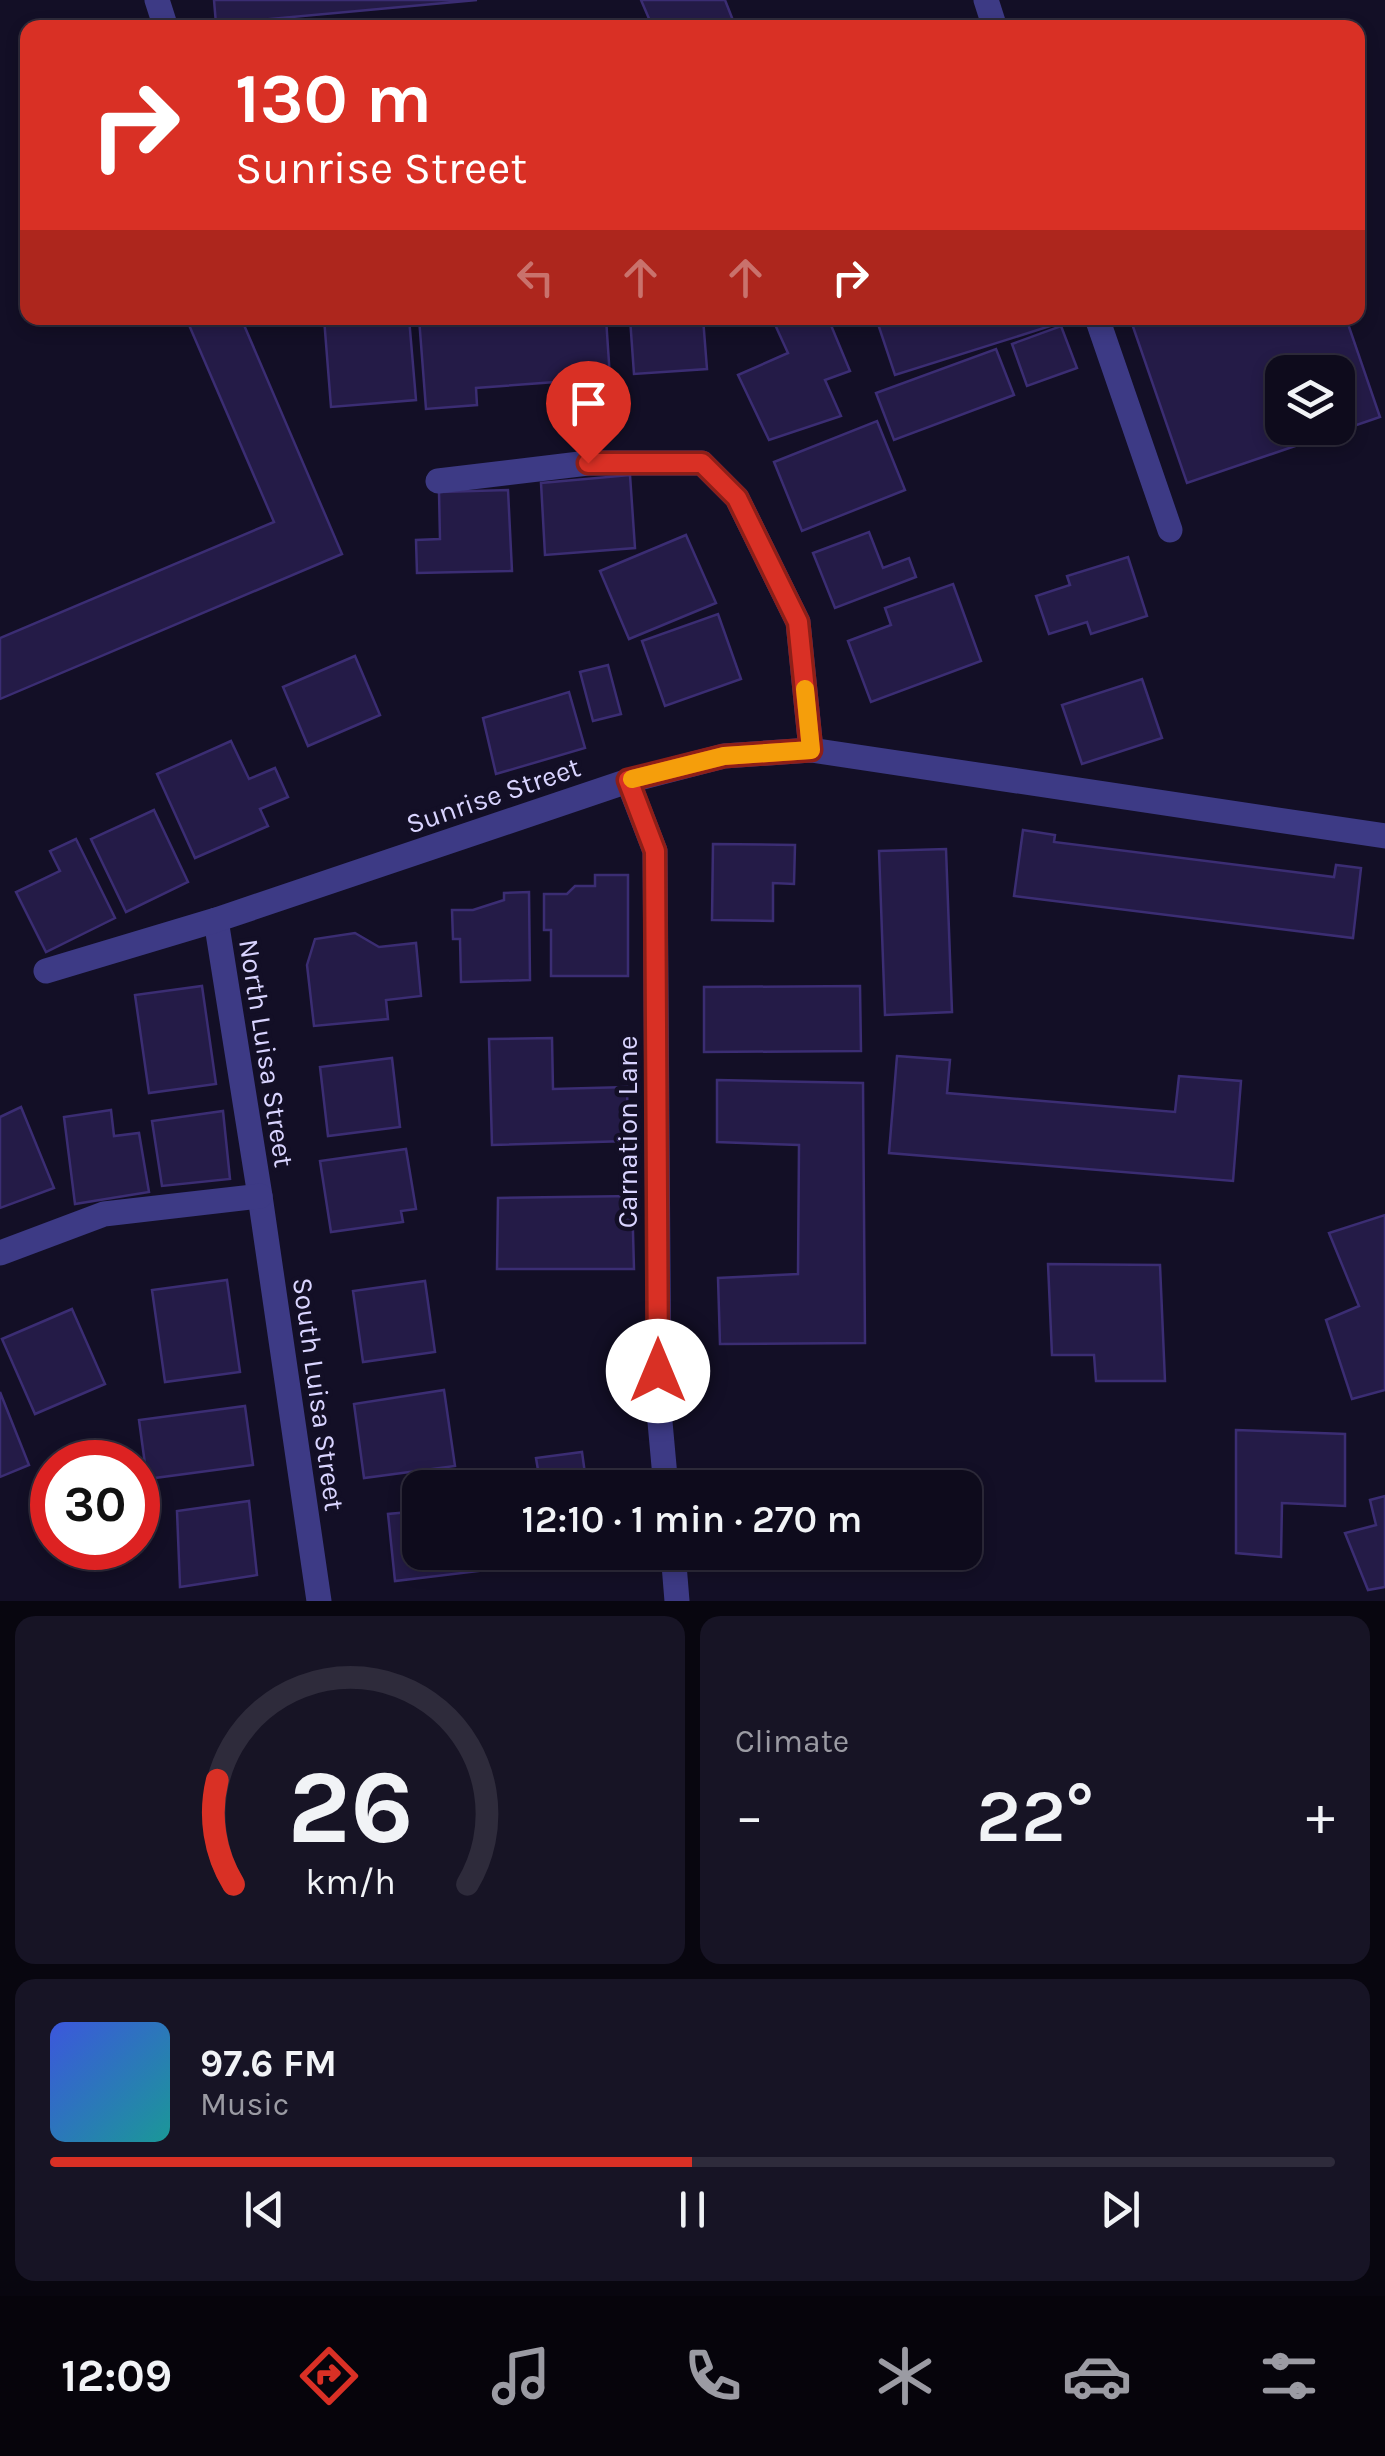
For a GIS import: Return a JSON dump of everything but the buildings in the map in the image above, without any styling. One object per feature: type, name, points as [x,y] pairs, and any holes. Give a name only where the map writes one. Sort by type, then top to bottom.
[{"type":"street","points":[[1099,325],[1170,530]]},
{"type":"street","points":[[438,481],[588,463],[702,463],[737,498],[798,622],[811,750]]},
{"type":"street","name":"Sunrise Street","points":[[46,971],[216,920],[628,780],[724,756],[811,750],[1385,836]]},
{"type":"street","name":"Carnation Lane","points":[[628,780],[655,851],[659,1411],[664,1470]]},
{"type":"street","name":"North Luisa Street","points":[[216,920],[260,1196]]},
{"type":"street","points":[[0,1253],[104,1214],[260,1196]]},
{"type":"street","name":"South Luisa Street","points":[[260,1196],[319,1601]]},
{"type":"street","points":[[674,1570],[677,1601]]},
{"type":"slow traffic","points":[[632,779],[724,756],[811,750],[805,689]]},
{"type":"route","points":[[588,463],[702,463],[737,498],[798,622],[811,750],[724,756],[628,780],[655,851],[658,1371]]}]
